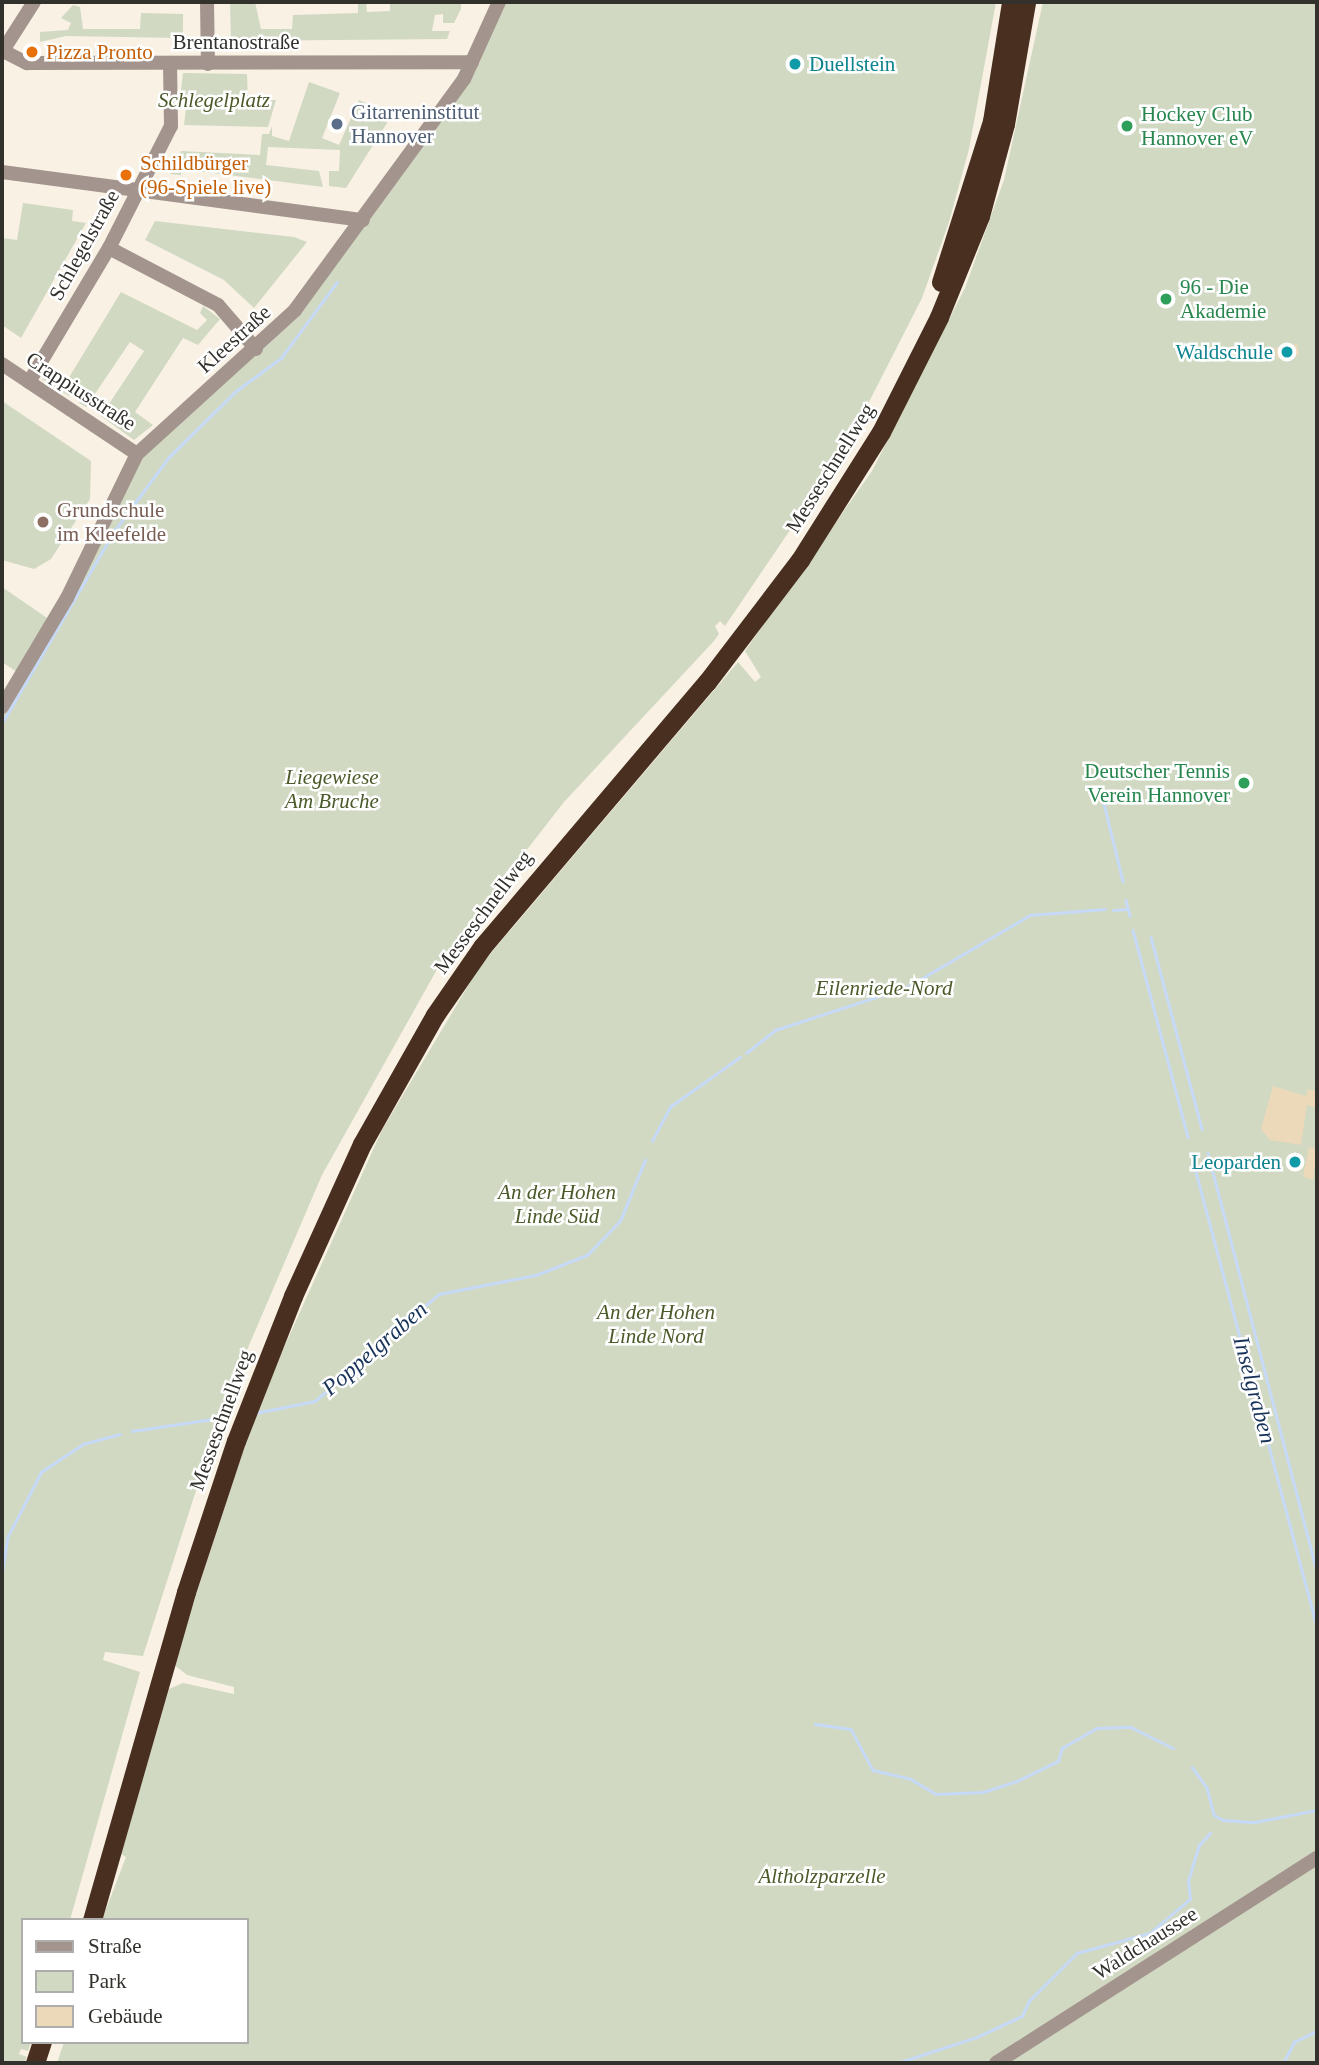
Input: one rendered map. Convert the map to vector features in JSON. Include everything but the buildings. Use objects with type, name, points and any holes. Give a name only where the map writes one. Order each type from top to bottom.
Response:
[{"type":"highway","name":"Messeschnellweg","points":[[93,1918],[218,1492],[293,1296],[362,1144],[435,1015],[482,947],[707,682],[800,559],[881,432],[939,317],[980,216],[1006,124],[1026,2]]},
{"type":"highway","name":"Messeschnellweg","points":[[82,1918],[175,1588],[221,1450],[282,1292],[351,1142],[427,1009],[510,890],[698,676],[792,553],[871,427],[929,312],[958,236],[992,121],[1010,8]]},
{"type":"highway","points":[[35,2063],[42,2044]]},
{"type":"highway","points":[[47,2063],[53,2044]]},
{"type":"street","points":[[2,52],[34,2]]},
{"type":"street","points":[[207,2],[208,64]]},
{"type":"street","name":"Kleestraße","points":[[2,707],[67,598],[137,454],[256,349],[295,310],[363,220],[472,62],[499,2]]},
{"type":"street","name":"Brentanostraße","points":[[2,52],[27,63],[472,62]]},
{"type":"street","name":"Schlegelstraße","points":[[29,383],[109,248],[171,126],[170,64]]},
{"type":"street","points":[[2,172],[363,220]]},
{"type":"street","points":[[109,248],[212,301],[256,349]]},
{"type":"street","name":"Crappiusstraße","points":[[2,364],[137,454]]},
{"type":"street","name":"Waldchaussee","points":[[996,2063],[1317,1858]]},
{"type":"green space","points":[[230,2],[255,2],[261,29],[292,29],[293,15],[358,13],[358,4],[348,2],[366,2],[367,12],[390,11],[390,2],[461,2],[461,9],[454,23],[443,23],[443,14],[435,15],[432,31],[450,31],[447,39],[231,41]]},
{"type":"green space","name":"Liegewiese Am Bruche","points":[[499,2],[996,2],[969,149],[949,222],[922,298],[845,449],[725,626],[720,621],[715,626],[719,634],[713,642],[564,802],[445,955],[322,1175],[223,1406],[143,1656],[105,1652],[103,1660],[140,1672],[71,1918],[21,1918],[21,2044],[30,2044],[28,2051],[21,2049],[19,2054],[27,2057],[24,2063],[2,2063],[2,707],[23,676],[2,662],[2,587],[53,622],[130,465],[277,331],[464,80]]},
{"type":"green space","name":"Eilenriede-Nord","points":[[1043,2],[1317,2],[1317,2063],[57,2063],[63,2044],[248,2044],[248,1918],[103,1918],[126,1857],[121,1854],[169,1689],[183,1683],[234,1694],[234,1687],[187,1675],[173,1664],[259,1403],[382,1130],[480,966],[738,662],[755,682],[761,677],[745,651],[872,471],[965,288],[1004,180]]},
{"type":"green space","points":[[73,5],[80,7],[83,29],[140,29],[141,13],[183,14],[183,31],[179,38],[66,36],[40,42],[40,32],[68,30],[71,23],[61,18]]},
{"type":"green space","name":"Schlegelplatz","points":[[183,73],[247,74],[248,100],[276,100],[268,127],[184,125],[186,108],[179,108]]},
{"type":"green space","points":[[309,82],[340,93],[322,138],[339,145],[359,100],[392,115],[346,188],[329,186],[329,171],[339,171],[340,150],[268,147],[266,165],[319,171],[323,187],[182,169],[181,175],[170,174],[181,151],[260,155],[262,134],[269,134],[272,126],[272,136],[289,141]]},
{"type":"green space","points":[[23,203],[73,210],[72,221],[86,223],[21,338],[2,325],[2,238],[17,240]]},
{"type":"green space","points":[[155,221],[294,237],[307,242],[254,308],[224,280],[145,240]]},
{"type":"green space","points":[[121,292],[197,330],[207,320],[200,313],[203,306],[220,319],[198,345],[183,338],[135,412],[153,425],[134,440],[101,416],[144,351],[130,342],[86,407],[79,403],[84,395],[74,389],[69,396],[42,379],[52,376],[65,384]]},
{"type":"green space","name":"Grundschule im Kleefelde","points":[[2,401],[91,461],[90,499],[51,559],[34,569],[2,560]]},
{"type":"waterway","points":[[2,723],[115,530],[168,458],[236,391],[281,358],[337,282]]},
{"type":"waterway","points":[[1101,791],[1123,881]]},
{"type":"waterway","name":"Inselgraben","points":[[1126,900],[1130,916]]},
{"type":"waterway","name":"Poppelgraben","points":[[746,1053],[775,1030],[907,987],[1030,915],[1105,909]]},
{"type":"waterway","name":"Poppelgraben","points":[[1113,910],[1128,909]]},
{"type":"waterway","name":"Inselgraben","points":[[1133,930],[1188,1137]]},
{"type":"waterway","points":[[1151,937],[1202,1129]]},
{"type":"waterway","name":"Poppelgraben","points":[[652,1141],[671,1106],[740,1057]]},
{"type":"waterway","name":"Inselgraben","points":[[1191,1153],[1317,1627]]},
{"type":"waterway","points":[[1208,1153],[1317,1571]]},
{"type":"waterway","name":"Poppelgraben","points":[[255,1413],[315,1401],[439,1294],[536,1275],[587,1255],[620,1221],[645,1160]]},
{"type":"waterway","name":"Poppelgraben","points":[[132,1431],[219,1418]]},
{"type":"waterway","name":"Poppelgraben","points":[[2,1572],[8,1536],[41,1472],[83,1444],[120,1434]]},
{"type":"waterway","points":[[815,1724],[851,1729],[873,1770],[911,1779],[936,1794],[983,1792],[1017,1781],[1058,1761],[1062,1748],[1096,1728],[1131,1727],[1173,1748]]},
{"type":"waterway","points":[[1192,1767],[1207,1788],[1214,1815],[1223,1820],[1255,1822],[1317,1810]]},
{"type":"waterway","points":[[897,2063],[977,2037],[1022,2016],[1029,2001],[1077,1953],[1150,1933],[1190,1899],[1188,1881],[1199,1845],[1210,1833]]},
{"type":"waterway","points":[[1283,2063],[1294,2042],[1317,2031]]},
{"type":"place","name":"Pizza Pronto","points":[[32,52]]},
{"type":"place","name":"Duellstein","points":[[795,64]]},
{"type":"place","name":"Gitarreninstitut Hannover","points":[[337,124]]},
{"type":"place","name":"Hockey Club Hannover eV","points":[[1127,126]]},
{"type":"place","name":"Schildbürger (96-Spiele live)","points":[[126,175]]},
{"type":"place","name":"96 - Die Akademie","points":[[1166,299]]},
{"type":"place","name":"Waldschule","points":[[1287,352]]},
{"type":"place","name":"Grundschule im Kleefelde","points":[[43,522]]},
{"type":"place","name":"Deutscher Tennis Verein Hannover","points":[[1244,783]]},
{"type":"place","name":"Leoparden","points":[[1295,1162]]},
{"type":"park label","name":"An der Hohen Linde Süd","points":[[557,1204]]},
{"type":"park label","name":"An der Hohen Linde Nord","points":[[656,1324]]},
{"type":"park label","name":"Altholzparzelle","points":[[822,1876]]}]
